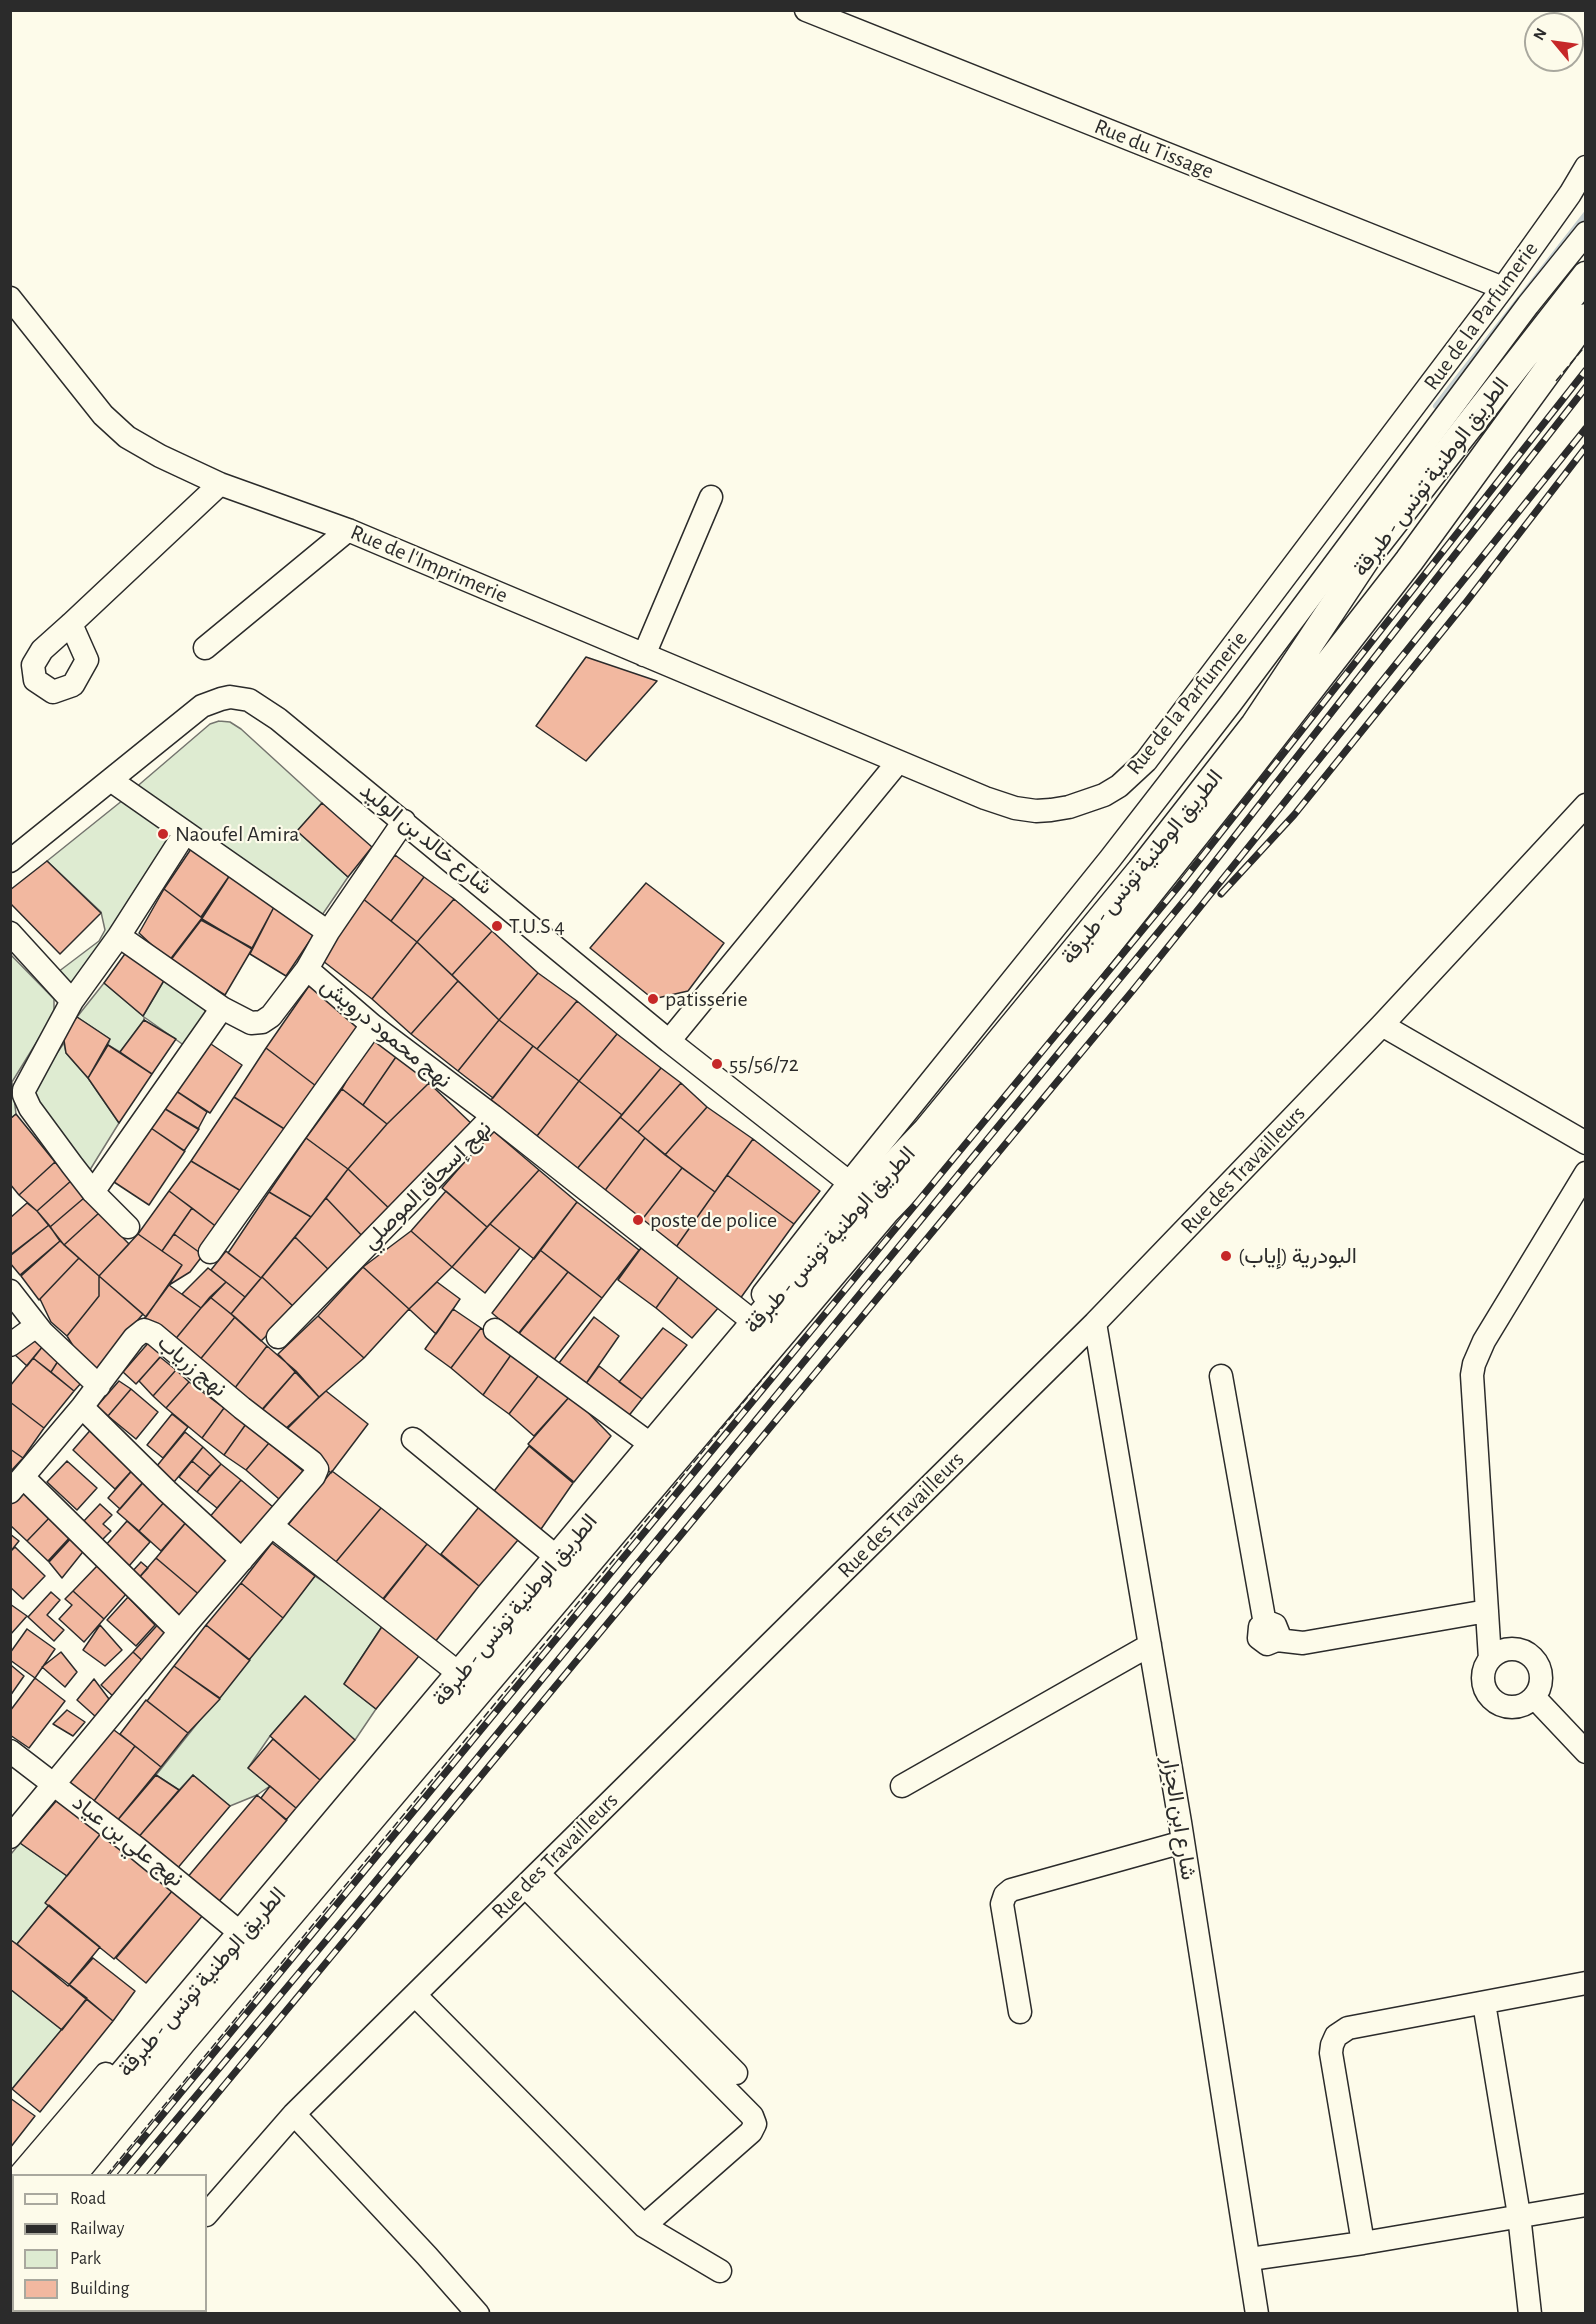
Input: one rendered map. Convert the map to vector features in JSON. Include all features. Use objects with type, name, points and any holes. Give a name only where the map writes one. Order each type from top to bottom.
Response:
[{"type":"main road","name":"الطريق الوطنية تونس - طبرقة","points":[[39,2174],[161,2028],[238,1930],[459,1673],[751,1320],[927,1131],[1148,862],[1255,724],[1368,555],[1586,276]]},
{"type":"main road","name":"الطريق الوطنية تونس - طبرقة","points":[[72,2174],[867,1196],[942,1152],[1249,767],[1409,561],[1586,318]]},
{"type":"street","name":"Rue du Tissage","points":[[806,10],[1503,288]]},
{"type":"street","name":"Rue de la Parfumerie","points":[[898,762],[986,798],[1015,808],[1036,811],[1069,807],[1104,795],[1134,774],[1153,752],[1503,288],[1570,194],[1586,167]]},
{"type":"street","points":[[867,1196],[1153,804],[1351,544],[1528,305],[1586,233]]},
{"type":"street","name":"Rue de l'Imprimerie","points":[[10,298],[90,401],[115,427],[141,445],[219,484],[348,530],[898,762]]},
{"type":"street","points":[[71,624],[219,484]]},
{"type":"street","points":[[644,655],[711,497]]},
{"type":"street","points":[[205,648],[348,530]]},
{"type":"street","name":"شارع خالد بن الوليد","points":[[10,861],[112,781],[202,706],[221,699],[243,699],[254,703],[278,719],[404,821],[669,1041],[867,1196]]},
{"type":"street","points":[[669,1041],[898,762]]},
{"type":"street","points":[[112,781],[328,932]]},
{"type":"street","name":"Rue des Travailleurs","points":[[207,2214],[294,2114],[1095,1323],[1382,1025],[1586,805]]},
{"type":"street","name":"نهج محمود درويش","points":[[404,821],[328,932],[307,969],[372,1025],[493,1116]]},
{"type":"street","points":[[128,1227],[93,1192],[30,1108],[24,1095],[27,1082],[72,1001],[119,936],[185,832]]},
{"type":"street","points":[[10,933],[72,1001]]},
{"type":"street","points":[[119,936],[222,1008],[251,1023],[262,1022],[271,1016],[307,969]]},
{"type":"street","points":[[93,1192],[222,1008]]},
{"type":"street","points":[[210,1252],[372,1025]]},
{"type":"street","points":[[1382,1025],[1586,1143]]},
{"type":"street","name":"نهج إسحاق الموصلي","points":[[278,1337],[493,1116],[751,1320]]},
{"type":"street","points":[[1490,1659],[1473,1387],[1474,1364],[1484,1341],[1586,1173]]},
{"type":"street","points":[[10,1292],[36,1326],[99,1386]]},
{"type":"street","name":"شارع ابن الجزار","points":[[1095,1323],[1183,1842],[1257,2313]]},
{"type":"street","points":[[10,1345],[36,1326]]},
{"type":"street","name":"نهج زرياب","points":[[17,1484],[99,1386],[134,1338],[147,1330],[316,1467],[314,1476],[272,1526]]},
{"type":"street","points":[[495,1330],[649,1443]]},
{"type":"street","points":[[1221,1376],[1271,1632],[1303,1643],[1487,1611]]},
{"type":"street","points":[[82,1407],[167,1491],[242,1560]]},
{"type":"street","points":[[413,1439],[556,1556]]},
{"type":"street","points":[[17,1484],[180,1632]]},
{"type":"street","points":[[10,1837],[180,1632],[272,1526],[459,1673]]},
{"type":"street","points":[[902,1786],[1150,1645]]},
{"type":"street","points":[[1510,1648],[1531,1655],[1538,1665],[1541,1676],[1540,1687],[1534,1697],[1525,1704],[1514,1707],[1503,1706],[1493,1700],[1486,1691],[1483,1680],[1484,1669],[1490,1659],[1510,1648]]},
{"type":"street","points":[[1534,1697],[1586,1752]]},
{"type":"street","name":"نهج علي بن عياد","points":[[10,1751],[238,1930]]},
{"type":"street","points":[[1020,2012],[1002,1904],[1005,1895],[1011,1890],[1183,1842]]},
{"type":"street","points":[[532,1879],[736,2073]]},
{"type":"street","points":[[532,1879],[752,2116],[755,2124],[751,2132],[644,2226]]},
{"type":"street","points":[[20,2174],[238,1930]]},
{"type":"street","points":[[1363,2243],[1331,2053],[1336,2036],[1348,2028],[1586,1983]]},
{"type":"street","points":[[414,1995],[644,2226],[720,2271]]},
{"type":"street","points":[[1484,2003],[1518,2215],[1530,2313]]},
{"type":"street","points":[[294,2114],[478,2313]]},
{"type":"street","points":[[1250,2259],[1363,2243],[1586,2205]]},
{"type":"green space","points":[[219,721],[230,722],[241,729],[322,803],[297,831],[348,877],[318,921],[134,789],[210,724]]},
{"type":"green space","points":[[123,800],[175,838],[73,985],[58,972],[99,941],[105,930],[101,912],[47,861]]},
{"type":"green space","points":[[11,955],[54,999],[54,1014],[12,1082],[16,1114],[11,1118]]},
{"type":"green space","points":[[166,977],[205,1005],[205,1018],[185,1046],[144,1017],[120,1052],[108,1045],[110,1039],[77,1017],[104,983],[143,1016]]},
{"type":"green space","points":[[64,1043],[66,1053],[88,1078],[119,1123],[88,1173],[31,1090]]},
{"type":"green space","points":[[315,1576],[385,1622],[344,1684],[376,1709],[355,1740],[305,1696],[270,1736],[248,1768],[270,1786],[257,1795],[230,1806],[193,1775],[179,1790],[156,1775]]},
{"type":"green space","points":[[20,1843],[67,1876],[49,1905],[17,1944],[11,1941],[11,1854]]},
{"type":"green space","points":[[10,1989],[62,2030],[12,2089],[10,2087]]},
{"type":"building","points":[[586,657],[657,681],[586,761],[536,726]]},
{"type":"building","points":[[322,803],[372,847],[348,877],[297,831]]},
{"type":"building","points":[[191,849],[230,875],[201,917],[164,889]]},
{"type":"building","points":[[395,855],[424,877],[391,921],[362,898]]},
{"type":"building","points":[[47,861],[101,913],[60,954],[10,903],[10,890]]},
{"type":"building","points":[[230,875],[274,907],[252,948],[201,920]]},
{"type":"building","points":[[424,877],[454,899],[417,942],[391,921]]},
{"type":"building","points":[[646,883],[724,943],[688,991],[653,999],[590,948]]},
{"type":"building","points":[[164,889],[202,918],[169,961],[139,933]]},
{"type":"building","points":[[362,898],[417,942],[372,999],[323,961]]},
{"type":"building","points":[[454,899],[492,931],[452,975],[417,942]]},
{"type":"building","points":[[274,907],[315,933],[286,976],[250,954]]},
{"type":"building","points":[[202,919],[252,949],[225,995],[170,961]]},
{"type":"building","points":[[492,931],[538,973],[499,1020],[452,975]]},
{"type":"building","points":[[417,942],[458,981],[411,1034],[372,999]]},
{"type":"building","points":[[127,951],[166,977],[143,1016],[104,983]]},
{"type":"building","points":[[538,973],[577,1001],[537,1049],[499,1020]]},
{"type":"building","points":[[458,981],[499,1020],[458,1071],[411,1034]]},
{"type":"building","points":[[309,986],[363,1023],[316,1086],[266,1048]]},
{"type":"building","points":[[577,1001],[617,1034],[579,1081],[537,1049]]},
{"type":"building","points":[[77,1017],[110,1039],[88,1078],[66,1053],[63,1034]]},
{"type":"building","points":[[144,1020],[176,1039],[152,1074],[120,1052]]},
{"type":"building","points":[[499,1020],[533,1046],[493,1098],[458,1071]]},
{"type":"building","points":[[373,1034],[398,1054],[363,1105],[342,1089]]},
{"type":"building","points":[[617,1034],[661,1068],[622,1115],[579,1081]]},
{"type":"building","points":[[205,1040],[242,1065],[210,1113],[173,1089]]},
{"type":"building","points":[[108,1045],[152,1074],[119,1123],[88,1078]]},
{"type":"building","points":[[533,1046],[579,1081],[537,1136],[491,1100]]},
{"type":"building","points":[[266,1048],[316,1086],[286,1130],[234,1097]]},
{"type":"building","points":[[398,1054],[429,1083],[387,1124],[363,1105]]},
{"type":"building","points":[[661,1068],[681,1083],[638,1132],[620,1117]]},
{"type":"building","points":[[579,1081],[622,1115],[576,1170],[537,1136]]},
{"type":"building","points":[[429,1083],[475,1127],[394,1213],[348,1169],[387,1124]]},
{"type":"building","points":[[681,1083],[707,1107],[665,1155],[638,1132]]},
{"type":"building","points":[[173,1089],[207,1112],[198,1129],[162,1107]]},
{"type":"building","points":[[342,1089],[387,1124],[348,1169],[306,1138]]},
{"type":"building","points":[[234,1097],[286,1130],[246,1194],[191,1161]]},
{"type":"building","points":[[162,1107],[199,1129],[184,1151],[148,1126]]},
{"type":"building","points":[[707,1107],[753,1139],[715,1192],[665,1155]]},
{"type":"building","points":[[16,1114],[55,1162],[19,1195],[10,1184],[10,1119]]},
{"type":"building","points":[[620,1117],[645,1138],[603,1193],[576,1170]]},
{"type":"building","points":[[148,1126],[185,1151],[149,1205],[114,1182]]},
{"type":"building","points":[[492,1130],[539,1170],[487,1227],[442,1188]]},
{"type":"building","points":[[306,1138],[348,1169],[311,1217],[269,1192]]},
{"type":"building","points":[[645,1138],[682,1168],[641,1221],[603,1193]]},
{"type":"building","points":[[753,1139],[820,1191],[794,1224],[727,1175]]},
{"type":"building","points":[[191,1161],[246,1194],[222,1231],[169,1191]]},
{"type":"building","points":[[55,1162],[72,1180],[37,1211],[19,1195]]},
{"type":"building","points":[[682,1168],[715,1192],[674,1250],[641,1221]]},
{"type":"building","points":[[348,1169],[394,1213],[366,1240],[326,1198]]},
{"type":"building","points":[[539,1170],[577,1202],[534,1259],[490,1224]]},
{"type":"building","points":[[727,1175],[794,1224],[737,1303],[674,1250]]},
{"type":"building","points":[[72,1180],[84,1198],[50,1227],[37,1211]]},
{"type":"building","points":[[169,1191],[192,1208],[162,1251],[138,1234]]},
{"type":"building","points":[[446,1191],[487,1227],[452,1267],[411,1231]]},
{"type":"building","points":[[269,1192],[311,1217],[261,1278],[228,1253]]},
{"type":"building","points":[[84,1198],[99,1213],[64,1245],[50,1227]]},
{"type":"building","points":[[326,1198],[366,1240],[332,1273],[295,1237]]},
{"type":"building","points":[[577,1202],[639,1250],[602,1298],[540,1250]]},
{"type":"building","points":[[27,1203],[49,1225],[10,1256],[10,1218]]},
{"type":"building","points":[[192,1208],[222,1231],[203,1255],[174,1234]]},
{"type":"building","points":[[99,1213],[129,1244],[99,1276],[64,1245]]},
{"type":"building","points":[[490,1224],[520,1248],[485,1293],[452,1267]]},
{"type":"building","points":[[49,1225],[60,1241],[20,1275],[10,1263],[10,1255]]},
{"type":"building","points":[[411,1231],[452,1267],[409,1309],[363,1267]]},
{"type":"building","points":[[138,1234],[182,1265],[146,1317],[99,1276]]},
{"type":"building","points":[[174,1234],[203,1255],[190,1272],[169,1285],[182,1265],[162,1251]]},
{"type":"building","points":[[295,1237],[332,1273],[295,1308],[262,1277]]},
{"type":"building","points":[[60,1241],[79,1258],[39,1300],[21,1276]]},
{"type":"building","points":[[641,1248],[679,1276],[656,1308],[618,1280]]},
{"type":"building","points":[[540,1250],[568,1272],[518,1335],[492,1313]]},
{"type":"building","points":[[226,1251],[261,1278],[245,1297],[211,1270]]},
{"type":"building","points":[[79,1258],[99,1276],[99,1296],[67,1336],[51,1322],[40,1299]]},
{"type":"building","points":[[363,1267],[409,1309],[364,1358],[318,1316]]},
{"type":"building","points":[[208,1268],[226,1282],[201,1308],[182,1294]]},
{"type":"building","points":[[568,1272],[602,1298],[553,1361],[518,1334]]},
{"type":"building","points":[[99,1276],[143,1314],[91,1375],[67,1336],[99,1296]]},
{"type":"building","points":[[679,1276],[719,1307],[692,1338],[656,1308]]},
{"type":"building","points":[[262,1277],[295,1308],[261,1341],[231,1314]]},
{"type":"building","points":[[226,1282],[245,1297],[231,1314],[210,1297]]},
{"type":"building","points":[[437,1282],[460,1299],[436,1334],[409,1309]]},
{"type":"building","points":[[169,1285],[201,1308],[173,1342],[144,1319]]},
{"type":"building","points":[[210,1297],[235,1317],[198,1362],[173,1342]]},
{"type":"building","points":[[453,1309],[481,1328],[451,1368],[425,1349]]},
{"type":"building","points":[[318,1316],[364,1358],[319,1397],[278,1354]]},
{"type":"building","points":[[235,1317],[267,1346],[231,1393],[198,1362]]},
{"type":"building","points":[[594,1317],[619,1336],[585,1385],[559,1363]]},
{"type":"building","points":[[481,1328],[513,1352],[483,1395],[451,1368]]},
{"type":"building","points":[[663,1328],[687,1345],[642,1399],[619,1382]]},
{"type":"building","points":[[32,1339],[43,1346],[27,1366],[14,1354]]},
{"type":"building","points":[[150,1341],[164,1353],[136,1384],[123,1372]]},
{"type":"building","points":[[43,1346],[60,1358],[51,1372],[33,1358]]},
{"type":"building","points":[[267,1346],[296,1371],[258,1415],[231,1393]]},
{"type":"building","points":[[513,1352],[542,1371],[509,1414],[483,1395]]},
{"type":"building","points":[[160,1357],[176,1370],[153,1396],[139,1381]]},
{"type":"building","points":[[33,1358],[74,1391],[44,1428],[10,1402],[10,1386]]},
{"type":"building","points":[[60,1358],[82,1382],[74,1391],[51,1372]]},
{"type":"building","points":[[599,1366],[642,1399],[627,1418],[585,1385]]},
{"type":"building","points":[[176,1370],[189,1382],[166,1408],[153,1396]]},
{"type":"building","points":[[296,1371],[319,1397],[283,1433],[258,1414]]},
{"type":"building","points":[[542,1371],[571,1395],[534,1436],[509,1414]]},
{"type":"building","points":[[119,1381],[131,1389],[108,1416],[97,1406]]},
{"type":"building","points":[[189,1382],[224,1408],[202,1438],[166,1408]]},
{"type":"building","points":[[131,1389],[158,1412],[136,1439],[108,1416]]},
{"type":"building","points":[[326,1391],[368,1424],[331,1473],[282,1432]]},
{"type":"building","points":[[571,1395],[611,1436],[574,1482],[528,1444]]},
{"type":"building","points":[[10,1402],[44,1428],[23,1458],[10,1449]]},
{"type":"building","points":[[224,1408],[246,1424],[224,1455],[202,1438]]},
{"type":"building","points":[[172,1414],[188,1427],[163,1458],[147,1445]]},
{"type":"building","points":[[246,1424],[269,1443],[246,1470],[224,1455]]},
{"type":"building","points":[[94,1426],[136,1466],[115,1489],[73,1450]]},
{"type":"building","points":[[185,1432],[203,1447],[174,1482],[156,1467]]},
{"type":"building","points":[[269,1443],[303,1471],[279,1499],[246,1470]]},
{"type":"building","points":[[529,1446],[573,1483],[539,1532],[491,1495]]},
{"type":"building","points":[[203,1447],[221,1464],[210,1476],[192,1461]]},
{"type":"building","points":[[10,1449],[23,1458],[10,1472]]},
{"type":"building","points":[[67,1461],[97,1488],[77,1510],[47,1482]]},
{"type":"building","points":[[192,1461],[210,1476],[197,1492],[179,1477]]},
{"type":"building","points":[[221,1464],[241,1480],[217,1508],[197,1492]]},
{"type":"building","points":[[136,1466],[148,1477],[120,1509],[108,1498]]},
{"type":"building","points":[[332,1471],[381,1508],[330,1569],[283,1531]]},
{"type":"building","points":[[241,1480],[273,1507],[240,1546],[208,1519]]},
{"type":"building","points":[[144,1481],[166,1500],[139,1531],[117,1512]]},
{"type":"building","points":[[26,1488],[53,1514],[27,1541],[10,1525],[10,1505]]},
{"type":"building","points":[[166,1500],[188,1520],[161,1551],[139,1531]]},
{"type":"building","points":[[100,1504],[112,1515],[103,1524],[111,1531],[102,1540],[82,1523]]},
{"type":"building","points":[[479,1507],[518,1540],[479,1586],[441,1554]]},
{"type":"building","points":[[381,1508],[427,1544],[379,1605],[330,1569]]},
{"type":"building","points":[[53,1514],[73,1534],[48,1561],[27,1541]]},
{"type":"building","points":[[188,1520],[234,1559],[202,1597],[156,1558]]},
{"type":"building","points":[[127,1521],[150,1542],[129,1566],[105,1546]]},
{"type":"building","points":[[10,1534],[19,1541],[10,1552]]},
{"type":"building","points":[[74,1535],[86,1548],[62,1578],[49,1562]]},
{"type":"building","points":[[272,1543],[315,1576],[283,1618],[241,1583]]},
{"type":"building","points":[[427,1544],[479,1586],[431,1647],[378,1605]]},
{"type":"building","points":[[15,1547],[45,1576],[23,1599],[10,1587],[10,1552]]},
{"type":"building","points":[[156,1558],[202,1597],[180,1621],[136,1581]]},
{"type":"building","points":[[141,1562],[148,1568],[136,1581],[129,1575]]},
{"type":"building","points":[[97,1566],[127,1593],[104,1619],[73,1591]]},
{"type":"building","points":[[241,1583],[283,1618],[249,1660],[206,1625]]},
{"type":"building","points":[[73,1591],[104,1619],[84,1642],[59,1619],[72,1605],[65,1599]]},
{"type":"building","points":[[51,1592],[60,1600],[47,1615],[64,1630],[54,1641],[28,1617]]},
{"type":"building","points":[[128,1597],[155,1625],[136,1646],[107,1620]]},
{"type":"building","points":[[10,1604],[27,1616],[10,1635]]},
{"type":"building","points":[[162,1620],[174,1632],[145,1663],[133,1652]]},
{"type":"building","points":[[385,1622],[423,1651],[376,1709],[344,1684]]},
{"type":"building","points":[[100,1625],[122,1650],[105,1666],[83,1650]]},
{"type":"building","points":[[206,1625],[250,1660],[220,1698],[174,1666]]},
{"type":"building","points":[[27,1629],[55,1649],[35,1678],[10,1660],[10,1653]]},
{"type":"building","points":[[61,1652],[77,1672],[65,1687],[42,1667]]},
{"type":"building","points":[[133,1652],[145,1663],[115,1698],[101,1685]]},
{"type":"building","points":[[12,1666],[24,1676],[10,1696],[10,1667]]},
{"type":"building","points":[[174,1666],[220,1699],[188,1733],[147,1701]]},
{"type":"building","points":[[35,1678],[65,1701],[29,1748],[10,1735],[10,1711]]},
{"type":"building","points":[[94,1679],[109,1699],[96,1717],[77,1700]]},
{"type":"building","points":[[305,1696],[355,1740],[320,1780],[270,1736]]},
{"type":"building","points":[[146,1700],[188,1733],[161,1767],[120,1734]]},
{"type":"building","points":[[67,1710],[85,1722],[73,1736],[53,1724]]},
{"type":"building","points":[[110,1727],[135,1746],[91,1805],[66,1787]]},
{"type":"building","points":[[273,1739],[320,1780],[296,1808],[248,1768]]},
{"type":"building","points":[[135,1746],[161,1767],[116,1822],[91,1805]]},
{"type":"building","points":[[156,1775],[179,1790],[136,1840],[116,1822]]},
{"type":"building","points":[[193,1775],[230,1806],[176,1870],[136,1840]]},
{"type":"building","points":[[270,1786],[296,1808],[286,1820],[261,1798]]},
{"type":"building","points":[[257,1795],[287,1820],[216,1905],[186,1879]]},
{"type":"building","points":[[57,1800],[102,1832],[67,1876],[20,1843]]},
{"type":"building","points":[[102,1832],[173,1890],[114,1959],[45,1903]]},
{"type":"building","points":[[173,1890],[203,1915],[146,1983],[116,1958]]},
{"type":"building","points":[[49,1905],[100,1947],[68,1986],[17,1944]]},
{"type":"building","points":[[11,1940],[87,1998],[62,2030],[10,1989]]},
{"type":"building","points":[[93,1958],[135,1991],[113,2021],[69,1985]]},
{"type":"building","points":[[87,1999],[113,2021],[40,2112],[12,2089]]},
{"type":"building","points":[[10,2098],[35,2116],[10,2148]]},
{"type":"waterway","points":[[1436,406],[1586,214]]},
{"type":"railway","points":[[114,2174],[1178,887],[1586,370]]},
{"type":"railway","points":[[131,2174],[360,1900],[1188,896],[1586,387]]},
{"type":"railway","points":[[151,2174],[1134,989],[1586,428]]},
{"type":"railway","points":[[1221,894],[1294,815],[1467,601],[1586,447]]},
{"type":"fence","points":[[1556,381],[1586,345]]},
{"type":"fence","points":[[108,2174],[774,1365]]},
{"type":"place","name":"Naoufel Amira","points":[[163,834]]},
{"type":"place","name":"T.U.S 4","points":[[497,926]]},
{"type":"place","name":"patisserie","points":[[653,999]]},
{"type":"place","name":"55/56/72","points":[[717,1064]]},
{"type":"place","name":"poste de police","points":[[638,1220]]},
{"type":"place","name":"البودرية (إياب)","points":[[1226,1256]]}]
